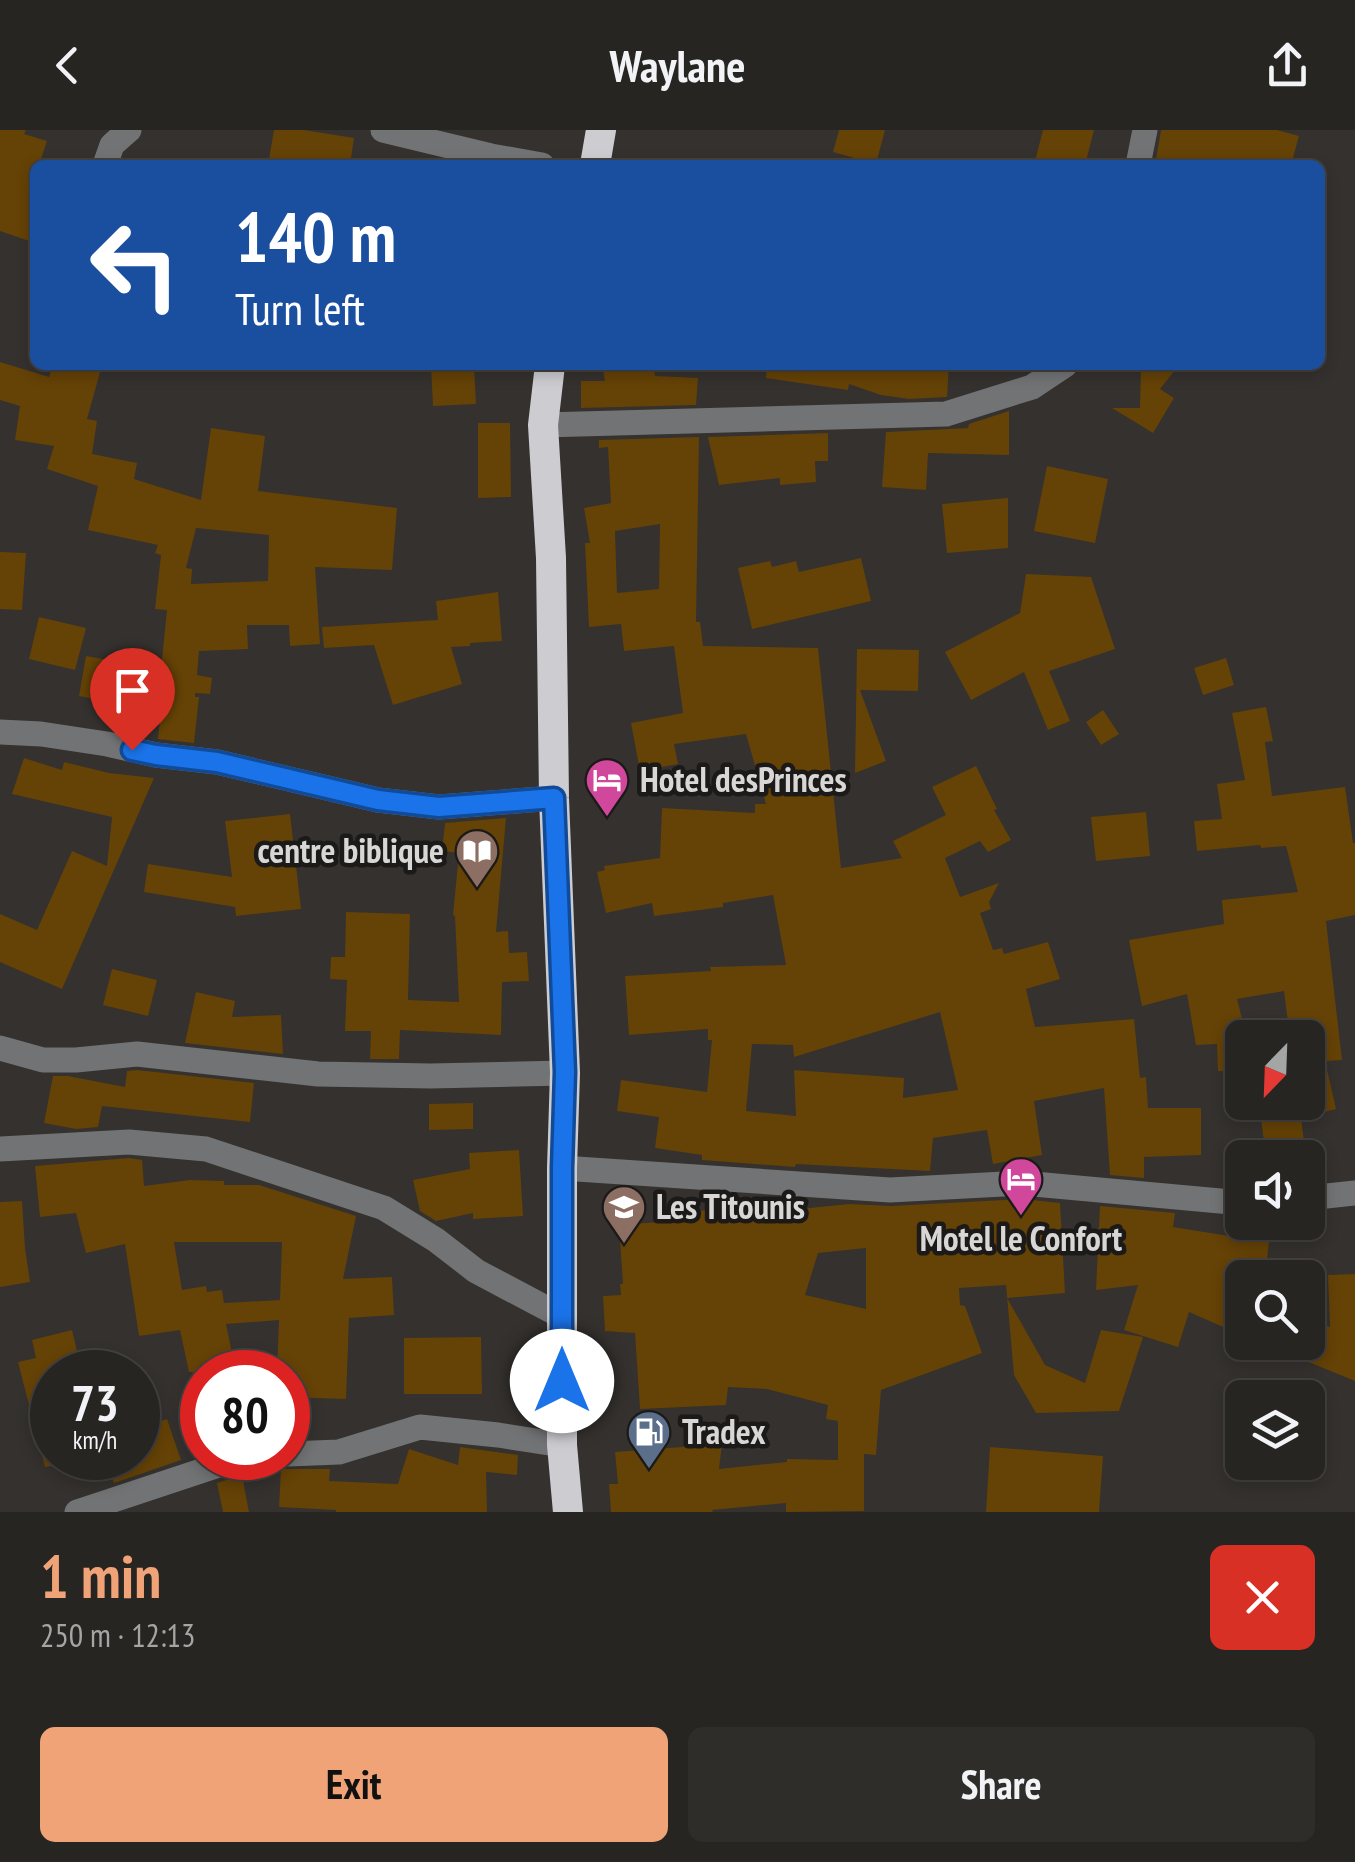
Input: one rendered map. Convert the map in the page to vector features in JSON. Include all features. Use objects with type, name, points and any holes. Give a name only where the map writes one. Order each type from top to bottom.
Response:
[{"type":"highway","points":[[596,160],[601,130]]},
{"type":"highway","points":[[549,370],[543,424],[551,558],[554,798],[565,1072],[562,1446],[568,1512]]},
{"type":"street","points":[[107,160],[112,145],[128,130]]},
{"type":"street","points":[[383,130],[519,160]]},
{"type":"street","points":[[1139,160],[1145,130]]},
{"type":"street","points":[[543,424],[946,414],[1032,387],[1058,370]]},
{"type":"street","points":[[0,732],[41,734],[217,762],[378,800],[439,807],[554,798]]},
{"type":"street","points":[[0,1048],[43,1060],[137,1054],[318,1074],[565,1072]]},
{"type":"street","points":[[0,1149],[129,1142],[206,1149],[384,1208],[476,1271],[562,1316]]},
{"type":"street","points":[[562,1168],[890,1190],[1022,1183],[1225,1201]]},
{"type":"street","points":[[1325,1196],[1355,1193]]},
{"type":"street","points":[[310,1453],[338,1452],[420,1428],[562,1446]]},
{"type":"street","points":[[77,1512],[180,1478]]},
{"type":"building","points":[[0,130],[26,130],[24,134],[47,141],[41,160],[30,160],[30,241],[0,231]]},
{"type":"building","points":[[274,130],[354,138],[351,160],[269,160]]},
{"type":"building","points":[[839,130],[885,130],[877,160],[833,152]]},
{"type":"building","points":[[1043,130],[1094,130],[1086,160],[1035,160]]},
{"type":"building","points":[[1161,130],[1277,130],[1299,136],[1292,160],[1156,160]]},
{"type":"building","points":[[0,362],[49,377],[51,370],[101,370],[87,419],[97,421],[92,454],[137,463],[134,479],[201,500],[211,428],[265,436],[258,491],[397,508],[392,570],[315,567],[320,644],[290,646],[289,625],[247,625],[248,649],[199,651],[197,675],[212,678],[210,694],[195,693],[199,697],[194,743],[158,739],[163,689],[121,685],[118,703],[79,696],[86,656],[161,669],[167,610],[155,609],[161,555],[155,553],[158,545],[88,530],[98,486],[47,469],[54,446],[15,440],[20,406],[0,400]],"holes":[[[196,528],[269,535],[268,581],[191,584],[192,569],[186,568]]]},
{"type":"building","points":[[431,370],[474,370],[476,404],[433,406]]},
{"type":"building","points":[[603,370],[654,370],[655,376],[698,378],[696,405],[581,408],[581,381],[605,381]]},
{"type":"building","points":[[767,370],[949,370],[947,397],[909,399],[849,384],[848,390],[766,378]]},
{"type":"building","points":[[1141,370],[1175,370],[1160,389],[1174,398],[1153,433],[1112,408],[1140,408]]},
{"type":"building","points":[[1009,411],[1009,455],[928,453],[926,490],[882,487],[886,432],[968,428],[969,424]]},
{"type":"building","points":[[478,423],[510,423],[511,497],[478,498]]},
{"type":"building","points":[[828,433],[828,461],[815,461],[816,482],[780,485],[780,478],[719,485],[708,437]]},
{"type":"building","points":[[699,437],[696,622],[700,622],[703,646],[818,648],[841,868],[902,858],[893,841],[946,815],[932,787],[976,766],[1011,840],[988,852],[980,841],[945,858],[960,897],[999,883],[989,902],[991,909],[980,913],[993,950],[1002,948],[1004,954],[1048,942],[1060,979],[1026,989],[1035,1027],[1134,1019],[1140,1078],[1146,1077],[1148,1108],[1201,1108],[1201,1155],[1144,1157],[1144,1178],[1110,1175],[1104,1088],[1034,1101],[1042,1155],[993,1164],[987,1130],[933,1138],[930,1171],[702,1160],[702,1155],[655,1148],[659,1117],[617,1111],[621,1080],[707,1092],[712,1040],[708,1040],[708,1029],[629,1035],[625,976],[711,971],[710,967],[786,965],[773,895],[723,903],[723,907],[654,916],[652,903],[606,913],[597,872],[605,870],[604,866],[660,858],[662,808],[755,813],[755,804],[766,804],[746,734],[674,744],[678,764],[640,771],[631,723],[683,713],[674,646],[624,651],[621,624],[589,627],[585,543],[590,543],[584,508],[611,503],[608,447],[599,448],[599,440]],"holes":[[[660,524],[659,589],[617,593],[615,531]],[[940,1012],[958,1090],[903,1098],[904,1078],[794,1070],[796,1116],[746,1111],[752,1044],[793,1045],[794,1057]]]},
{"type":"building","points":[[1047,466],[1108,479],[1095,543],[1034,531]]},
{"type":"building","points":[[1008,498],[1008,548],[947,553],[942,504]]},
{"type":"building","points":[[0,552],[26,553],[22,610],[0,609]]},
{"type":"building","points":[[861,558],[871,601],[752,629],[738,568],[770,561],[772,567],[796,561],[799,572]]},
{"type":"building","points":[[1026,574],[1091,577],[1115,649],[1049,671],[1070,721],[1048,730],[1024,672],[971,700],[945,652],[1020,613]]},
{"type":"building","points":[[498,592],[502,641],[451,647],[462,684],[393,705],[374,645],[324,648],[322,627],[438,620],[436,601]]},
{"type":"building","points":[[39,617],[86,628],[75,670],[29,659]]},
{"type":"building","points":[[857,649],[919,650],[918,691],[860,690],[886,761],[855,773]]},
{"type":"building","points":[[1226,658],[1234,685],[1203,695],[1194,668]]},
{"type":"building","points":[[1266,707],[1273,741],[1265,742],[1272,796],[1345,787],[1355,843],[1355,915],[1326,921],[1342,1060],[1325,1061],[1325,1020],[1288,1020],[1284,991],[1237,999],[1242,1020],[1225,1020],[1225,1071],[1218,1071],[1217,1044],[1196,1045],[1187,994],[1142,1006],[1129,940],[1224,924],[1222,900],[1298,892],[1286,846],[1197,851],[1194,821],[1222,819],[1217,784],[1245,780],[1232,713]]},
{"type":"building","points":[[1103,710],[1119,734],[1101,745],[1086,722]]},
{"type":"building","points":[[24,758],[62,770],[64,762],[154,778],[62,989],[0,962],[0,914],[37,930],[72,851],[107,866],[112,817],[12,794]]},
{"type":"building","points":[[1146,812],[1150,856],[1096,861],[1091,817]]},
{"type":"building","points":[[290,814],[301,909],[236,916],[235,907],[144,892],[148,864],[232,877],[225,821]]},
{"type":"building","points":[[506,818],[496,932],[508,931],[509,953],[527,952],[529,981],[502,982],[501,1035],[400,1030],[399,1059],[370,1059],[371,1031],[345,1031],[347,980],[330,979],[331,957],[345,957],[346,912],[410,914],[408,1000],[459,1002],[453,915],[459,853],[442,851],[445,823]]},
{"type":"building","points":[[112,969],[157,980],[148,1016],[103,1005]]},
{"type":"building","points":[[196,992],[235,1001],[232,1017],[281,1015],[283,1054],[185,1043]]},
{"type":"building","points":[[1325,1061],[1336,1109],[1325,1112]]},
{"type":"building","points":[[127,1071],[254,1083],[250,1122],[102,1106],[98,1127],[76,1129],[44,1123],[53,1076],[125,1087]]},
{"type":"building","points":[[473,1103],[473,1129],[429,1130],[429,1104]]},
{"type":"building","points":[[1261,1120],[1301,1120],[1304,1140],[1264,1140]]},
{"type":"building","points":[[519,1150],[523,1216],[473,1219],[473,1213],[436,1221],[420,1211],[413,1180],[470,1169],[469,1153]]},
{"type":"building","points":[[129,1158],[142,1160],[144,1186],[190,1180],[259,1185],[356,1216],[343,1279],[392,1277],[394,1315],[349,1318],[346,1399],[310,1398],[310,1350],[278,1350],[279,1320],[226,1324],[231,1350],[184,1350],[180,1330],[139,1336],[125,1244],[86,1253],[76,1213],[40,1217],[35,1166]],"holes":[[[174,1242],[282,1242],[280,1300],[224,1303],[222,1290],[207,1292],[206,1286],[182,1290]]]},
{"type":"building","points":[[749,1197],[792,1200],[790,1210],[849,1204],[891,1206],[1023,1199],[1060,1203],[1065,1293],[1007,1298],[1006,1285],[959,1288],[960,1305],[965,1306],[982,1353],[881,1390],[876,1455],[864,1454],[864,1511],[786,1512],[786,1503],[713,1512],[611,1512],[609,1484],[618,1484],[615,1452],[722,1444],[719,1469],[787,1459],[838,1460],[838,1421],[826,1419],[828,1405],[767,1389],[728,1387],[726,1405],[640,1409],[635,1333],[605,1331],[603,1296],[621,1295],[623,1284],[619,1225],[673,1221],[672,1213],[748,1207]],"holes":[[[866,1248],[866,1309],[805,1295],[818,1253]]]},
{"type":"building","points":[[22,1201],[30,1282],[0,1287],[0,1202]]},
{"type":"building","points":[[1100,1206],[1175,1213],[1173,1227],[1225,1235],[1225,1240],[1269,1240],[1267,1260],[1225,1260],[1225,1328],[1189,1312],[1178,1347],[1124,1330],[1138,1285],[1096,1290]]},
{"type":"building","points":[[1355,1274],[1355,1381],[1304,1360],[1325,1360],[1325,1325],[1330,1327],[1328,1275]]},
{"type":"building","points":[[1007,1298],[1045,1365],[1085,1383],[1101,1330],[1143,1337],[1119,1411],[1036,1413],[1014,1375]]},
{"type":"building","points":[[72,1330],[77,1350],[34,1350],[32,1340]]},
{"type":"building","points":[[481,1337],[482,1394],[404,1394],[404,1338]]},
{"type":"building","points":[[30,1359],[30,1409],[18,1362]]},
{"type":"building","points":[[167,1419],[180,1460],[160,1467],[160,1421]]},
{"type":"building","points":[[460,1447],[518,1455],[517,1475],[486,1472],[487,1512],[336,1512],[279,1507],[280,1480],[310,1480],[310,1469],[330,1469],[329,1481],[398,1484],[409,1449],[458,1465]]},
{"type":"building","points":[[990,1447],[1103,1456],[1099,1512],[986,1512]]},
{"type":"building","points":[[243,1480],[249,1512],[223,1512],[217,1483]]},
{"type":"place","name":"Hotel desPrinces","points":[[607,818]]},
{"type":"place","name":"centre biblique","points":[[477,889]]},
{"type":"place","name":"Motel le Confort","points":[[1021,1217]]},
{"type":"place","name":"Les Titounis","points":[[624,1245]]},
{"type":"place","name":"Tradex","points":[[649,1470]]},
{"type":"route","points":[[132,750],[217,762],[378,800],[439,807],[554,798],[565,1072],[562,1381]]}]
